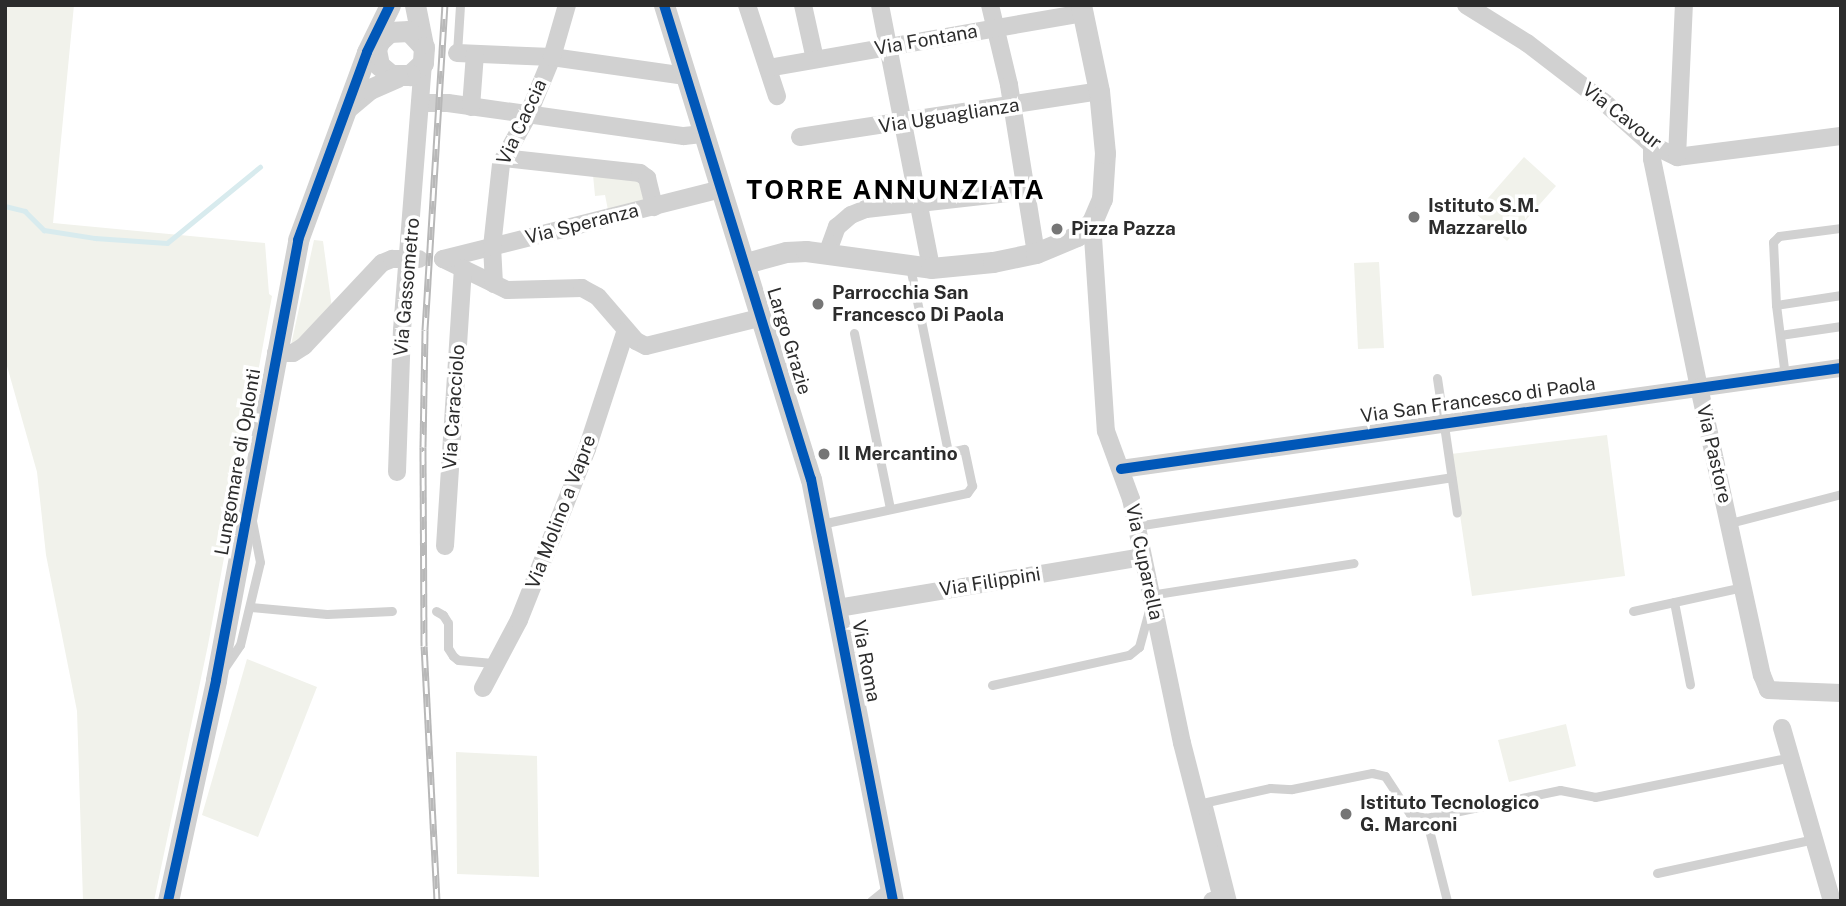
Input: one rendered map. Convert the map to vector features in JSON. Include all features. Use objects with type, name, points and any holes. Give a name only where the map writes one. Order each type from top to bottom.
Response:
[{"type":"street","points":[[347,108],[370,89],[416,72],[423,55],[415,5]]},
{"type":"street","name":"Via Caccia","points":[[495,284],[492,247],[499,175],[504,158],[528,115],[552,57],[567,5]]},
{"type":"street","name":"Largo Grazie","points":[[664,5],[798,429]]},
{"type":"street","points":[[747,5],[777,96]]},
{"type":"street","points":[[803,5],[815,59]]},
{"type":"street","points":[[880,5],[920,203],[920,267]]},
{"type":"street","points":[[990,5],[1013,107],[1036,253]]},
{"type":"street","name":"Via Cavour","points":[[1466,5],[1566,72],[1652,145],[1677,157],[1841,136]]},
{"type":"street","points":[[1677,157],[1684,5]]},
{"type":"street","points":[[746,263],[786,252],[827,254],[920,267],[993,262],[1036,253],[1077,236],[1092,222],[1104,191],[1105,153],[1099,91],[1083,9]]},
{"type":"street","name":"Via Fontana","points":[[768,68],[997,28],[1083,9]]},
{"type":"street","points":[[423,55],[409,31],[380,31],[376,49],[379,65],[401,77],[422,103],[471,107],[684,136],[704,134]]},
{"type":"street","name":"Lungomare di Oplonti","points":[[168,901],[216,680],[298,240],[347,108],[380,31]]},
{"type":"street","points":[[471,107],[466,53],[552,57],[686,76]]},
{"type":"street","name":"Via Gassometro","points":[[397,472],[402,330],[415,258],[423,55]]},
{"type":"street","name":"Via Uguaglianza","points":[[800,137],[1013,107],[1099,91]]},
{"type":"street","name":"Via Pastore","points":[[1652,145],[1652,159],[1699,387],[1768,690],[1841,693]]},
{"type":"street","points":[[504,158],[640,173],[647,178],[654,207]]},
{"type":"street","name":"Via Speranza","points":[[463,269],[443,259],[722,189]]},
{"type":"street","points":[[827,254],[837,227],[851,215],[866,209],[1026,191]]},
{"type":"street","name":"Via Cuparella","points":[[1092,222],[1106,431],[1121,468],[1136,526],[1182,743],[1222,900]]},
{"type":"street","points":[[276,353],[293,353],[304,346],[382,263],[415,258]]},
{"type":"street","points":[[463,269],[495,284],[523,292],[582,288],[598,297],[626,330],[646,346],[763,317]]},
{"type":"street","name":"Via Caracciolo","points":[[445,546],[463,269]]},
{"type":"street","name":"Via Molino a Vapre","points":[[484,688],[519,621],[587,449],[626,330]]},
{"type":"street","name":"Via San Francesco di Paola","points":[[1121,468],[1841,368]]},
{"type":"street","name":"Via Roma","points":[[798,429],[838,608],[891,893]]},
{"type":"street","name":"Via Filippini","points":[[838,608],[1142,557]]},
{"type":"street","points":[[1782,728],[1832,901]]},
{"type":"lane","points":[[460,5],[466,53]]},
{"type":"lane","points":[[1786,376],[1776,305],[1773,242],[1779,236],[1841,228]]},
{"type":"lane","points":[[821,524],[967,493],[972,486],[964,449],[948,452],[920,267]]},
{"type":"lane","points":[[1776,305],[1841,295]]},
{"type":"lane","points":[[1780,335],[1841,326]]},
{"type":"lane","points":[[854,333],[890,508]]},
{"type":"lane","points":[[1437,379],[1457,513]]},
{"type":"lane","points":[[1136,526],[1451,477]]},
{"type":"lane","points":[[1730,523],[1841,494]]},
{"type":"lane","points":[[216,680],[240,645],[251,607],[260,550],[248,505]]},
{"type":"lane","points":[[992,685],[1129,655],[1139,647],[1151,598],[1353,563]]},
{"type":"lane","points":[[1633,611],[1743,587]]},
{"type":"lane","points":[[1674,602],[1690,684]]},
{"type":"lane","points":[[251,607],[327,614],[392,611]]},
{"type":"lane","points":[[436,611],[443,615],[448,623],[448,648],[453,656],[497,663]]},
{"type":"lane","points":[[1222,900],[1207,802],[1270,788],[1292,789],[1372,773],[1385,776],[1410,814],[1426,818],[1560,790],[1595,797],[1791,757]]},
{"type":"lane","points":[[1426,818],[1447,901]]},
{"type":"lane","points":[[1657,873],[1814,839]]},
{"type":"lane","points":[[871,901],[891,893]]},
{"type":"shaded area","points":[[5,5],[74,5],[53,223],[265,243],[269,294],[272,296],[208,645],[154,901],[83,901],[77,711],[46,555],[37,472],[5,359]]},
{"type":"shaded area","points":[[1524,157],[1556,186],[1507,241],[1475,213]]},
{"type":"shaded area","points":[[593,175],[644,180],[650,204],[609,215],[605,195],[595,196]]},
{"type":"shaded area","points":[[314,240],[323,241],[332,308],[317,329],[291,345]]},
{"type":"shaded area","points":[[1379,262],[1384,348],[1358,349],[1354,263]]},
{"type":"shaded area","points":[[1607,435],[1625,576],[1472,596],[1451,454]]},
{"type":"shaded area","points":[[247,659],[317,687],[258,837],[202,815]]},
{"type":"shaded area","points":[[1566,724],[1576,766],[1509,782],[1498,740]]},
{"type":"shaded area","points":[[456,752],[537,756],[539,877],[457,874]]},
{"type":"waterway","points":[[5,206],[25,211],[44,230],[95,238],[167,243],[260,167]]},
{"type":"railway","points":[[437,901],[424,646],[423,447],[425,330],[445,5]]},
{"type":"cycle path","points":[[168,901],[216,680],[298,240],[367,52],[390,5]]},
{"type":"cycle path","points":[[664,5],[811,479],[893,901]]},
{"type":"cycle path","points":[[1121,469],[1841,368]]},
{"type":"place","name":"Istituto S.M. Mazzarello","points":[[1414,217]]},
{"type":"place","name":"Pizza Pazza","points":[[1057,229]]},
{"type":"place","name":"Parrocchia San Francesco Di Paola","points":[[818,304]]},
{"type":"place","name":"Il Mercantino","points":[[824,454]]},
{"type":"place","name":"Istituto Tecnologico G. Marconi","points":[[1346,814]]},
{"type":"district","name":"TORRE ANNUNZIATA","points":[[896,190]]}]
